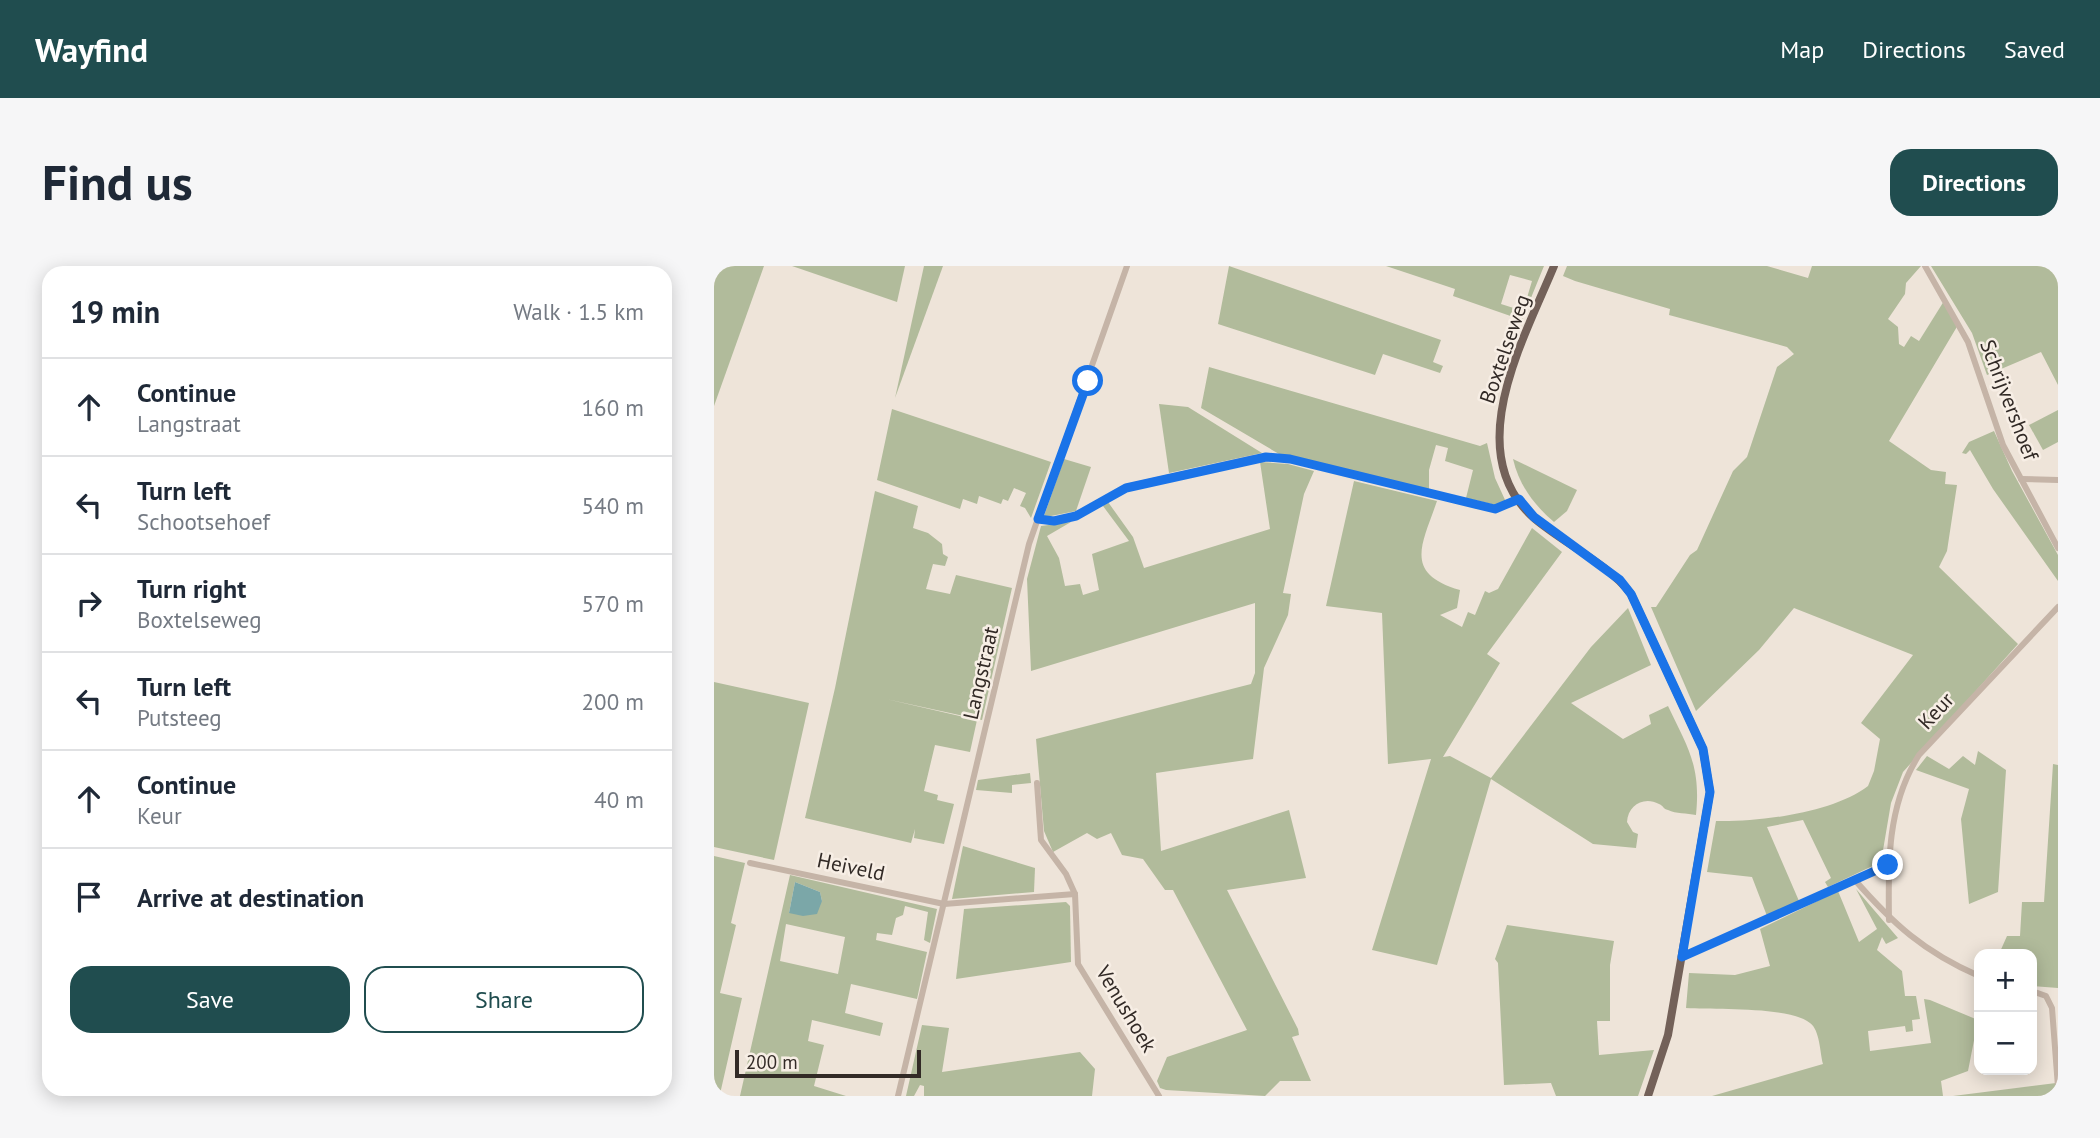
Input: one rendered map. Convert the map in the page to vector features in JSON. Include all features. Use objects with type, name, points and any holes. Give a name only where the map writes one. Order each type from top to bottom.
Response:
[{"type":"main road","name":"Boxtelseweg","points":[[1554,266],[1501,405],[1499,448],[1510,482],[1519,499],[1534,517],[1620,580],[1631,594],[1703,749],[1710,792],[1668,1034],[1648,1096]]},
{"type":"street","name":"Langstraat","points":[[898,1096],[1026,556],[1127,266]]},
{"type":"street","name":"Schrijvershoef","points":[[1925,266],[1968,342],[2003,445],[2058,548]]},
{"type":"street","points":[[1038,519],[1054,521],[1076,516],[1126,488],[1266,457],[1290,459],[1495,509],[1519,499]]},
{"type":"street","points":[[2021,479],[2058,481]]},
{"type":"street","name":"Keur","points":[[1889,920],[1888,865],[1900,794],[1919,755],[2058,607]]},
{"type":"street","name":"Venushoek","points":[[1037,783],[1041,840],[1066,874],[1075,894],[1078,964],[1159,1096]]},
{"type":"street","name":"Heiveld","points":[[750,863],[944,904]]},
{"type":"street","points":[[1682,957],[1888,865]]},
{"type":"street","points":[[1854,879],[1889,920],[1947,962],[1974,974]]},
{"type":"street","points":[[944,904],[1075,894]]},
{"type":"street","points":[[2037,993],[2046,996],[2052,1008],[2058,1087]]},
{"type":"green space","points":[[714,266],[764,266],[714,406]]},
{"type":"green space","points":[[792,266],[905,266],[897,302]]},
{"type":"green space","points":[[924,266],[943,266],[895,398]]},
{"type":"green space","points":[[1229,266],[1441,340],[1433,362],[1443,366],[1440,373],[1383,354],[1375,375],[1218,324]]},
{"type":"green space","points":[[1386,266],[1544,266],[1522,320],[1453,296],[1455,289]],"holes":[[[1510,275],[1532,281],[1523,311],[1501,304]]]},
{"type":"green space","points":[[1567,266],[1767,266],[1808,278],[1812,266],[1921,266],[1906,283],[1905,294],[1888,319],[1898,327],[1899,344],[1904,347],[1911,336],[1919,341],[1944,301],[1958,325],[1889,441],[1931,470],[1946,472],[1945,484],[1957,485],[1947,551],[1939,567],[2018,644],[1903,772],[1891,803],[1881,862],[1828,887],[1825,882],[1831,878],[1803,820],[1767,827],[1799,901],[1767,916],[1752,877],[1707,872],[1716,821],[1753,820],[1795,814],[1836,803],[1868,786],[1874,771],[1880,739],[1861,723],[1913,655],[1794,608],[1759,650],[1696,711],[1651,607],[1656,607],[1690,555],[1697,550],[1733,471],[1747,457],[1777,367],[1794,354],[1787,347],[1669,315],[1670,309],[1575,281],[1563,276]]},
{"type":"green space","points":[[1931,266],[2058,266],[2058,385],[2041,352],[1987,375],[1972,333]]},
{"type":"green space","points":[[1209,367],[1480,446],[1487,443],[1495,478],[1506,502],[1500,506],[1466,498],[1473,470],[1445,461],[1448,448],[1436,445],[1429,470],[1429,490],[1279,454],[1201,408]]},
{"type":"green space","points":[[1159,404],[1188,407],[1262,453],[1169,473]]},
{"type":"green space","points":[[892,409],[1051,462],[1031,518],[1025,508],[1020,506],[1026,493],[1014,488],[1008,501],[1003,499],[1001,504],[979,496],[977,504],[963,499],[960,509],[877,480]]},
{"type":"green space","points":[[2058,410],[2058,442],[2043,450],[2029,425]]},
{"type":"green space","points":[[1994,431],[2012,471],[2058,555],[2058,581],[1993,489],[1970,450],[1966,454],[1962,453],[1969,442]]},
{"type":"green space","points":[[1064,459],[1091,467],[1076,511],[1046,517],[1044,516]]},
{"type":"green space","points":[[1513,459],[1577,490],[1567,511],[1554,522],[1528,494]]},
{"type":"green space","points":[[1260,462],[1288,464],[1314,471],[1304,494],[1283,593],[1291,594],[1288,615],[1264,668],[1253,759],[1156,773],[1161,851],[1289,810],[1306,878],[1227,890],[1298,1029],[1299,1035],[1292,1037],[1311,1081],[1280,1081],[1265,1096],[1166,1090],[1160,1088],[1157,1081],[1167,1057],[1247,1030],[1173,890],[1165,890],[1143,859],[1122,855],[1111,833],[1097,839],[1087,833],[1053,852],[1044,831],[1036,739],[1251,684],[1255,673],[1255,603],[1031,671],[1027,579],[1041,526],[1071,522],[1047,536],[1059,558],[1065,586],[1080,584],[1083,595],[1099,590],[1092,554],[1129,541],[1103,506],[1108,502],[1133,537],[1144,568],[1270,529]]},
{"type":"green space","points":[[1354,481],[1437,501],[1426,531],[1422,556],[1430,575],[1460,590],[1457,608],[1440,615],[1462,627],[1468,612],[1475,615],[1485,591],[1489,593],[1498,589],[1532,528],[1562,552],[1487,654],[1500,663],[1443,757],[1450,756],[1491,778],[1591,647],[1628,608],[1651,665],[1571,703],[1623,739],[1651,724],[1649,715],[1668,706],[1695,770],[1696,815],[1671,811],[1648,801],[1638,804],[1630,811],[1627,822],[1633,832],[1638,834],[1636,848],[1593,844],[1491,779],[1437,965],[1372,950],[1431,759],[1388,764],[1382,613],[1326,606]]},
{"type":"green space","points":[[875,491],[918,506],[913,528],[928,533],[942,544],[943,554],[948,557],[945,566],[933,564],[926,589],[950,594],[956,575],[1012,588],[982,720],[886,699],[977,720],[970,752],[935,745],[924,791],[938,795],[937,800],[954,804],[944,844],[914,838],[915,829],[911,843],[805,818],[835,688]]},
{"type":"green space","points":[[714,682],[809,703],[774,860],[714,847]]},
{"type":"green space","points":[[1978,751],[2006,770],[1998,892],[1969,904],[1961,819],[1969,789],[1916,770],[1927,756],[1949,769],[1963,756],[1975,765]]},
{"type":"green space","points":[[2053,764],[2058,765],[2058,988],[2037,986],[2037,949],[2001,949],[2007,936],[2020,936],[2022,902],[2044,902]]},
{"type":"green space","points":[[1030,773],[1031,783],[1012,785],[1012,793],[976,790],[978,780]]},
{"type":"green space","points":[[963,846],[1035,868],[1034,892],[952,899]]},
{"type":"green space","points":[[714,856],[745,863],[731,923],[736,925],[720,993],[742,998],[720,1094],[714,1093]]},
{"type":"green space","points":[[790,875],[937,909],[930,943],[924,940],[928,912],[905,906],[903,915],[896,918],[892,935],[877,933],[876,940],[927,952],[917,999],[851,984],[845,1013],[883,1023],[880,1036],[812,1020],[808,1041],[824,1045],[814,1086],[846,1096],[740,1096]],"holes":[[[795,882],[820,892],[822,901],[789,913]],[[786,924],[845,937],[838,974],[780,961]]]},
{"type":"green space","points":[[1856,889],[1898,938],[1886,944],[1882,937],[1877,950],[1902,971],[1905,996],[1916,996],[1920,1019],[1912,1020],[1913,1031],[1906,1032],[1905,1026],[1868,1031],[1870,1051],[1931,1043],[1924,999],[1930,1000],[1974,1018],[1974,1040],[1968,1071],[1941,1081],[1943,1096],[1712,1096],[1823,1064],[1819,1042],[1810,1023],[1786,1014],[1686,1008],[1689,973],[1735,975],[1770,966],[1760,929],[1838,891],[1859,942],[1877,929]]},
{"type":"green space","points":[[1066,902],[1070,906],[1071,962],[956,979],[964,909]]},
{"type":"green space","points":[[1507,925],[1614,941],[1610,965],[1610,1021],[1597,1021],[1599,1055],[1654,1050],[1638,1096],[1556,1096],[1551,1083],[1504,1085],[1498,963],[1495,959]]},
{"type":"green space","points":[[922,1025],[949,1028],[942,1072],[1080,1052],[1095,1069],[1092,1096],[924,1096],[924,1086],[920,1085],[914,1096],[906,1096]]},
{"type":"green space","points":[[2056,1083],[2057,1096],[1953,1096]]},
{"type":"water","points":[[795,882],[820,892],[822,901],[817,914],[803,916],[789,913]]},
{"type":"route","points":[[1088,381],[1038,519],[1054,521],[1076,516],[1126,488],[1254,458],[1290,459],[1495,509],[1519,499],[1534,517],[1620,580],[1639,609],[1703,749],[1709,775],[1710,792],[1682,957],[1888,865]]}]
